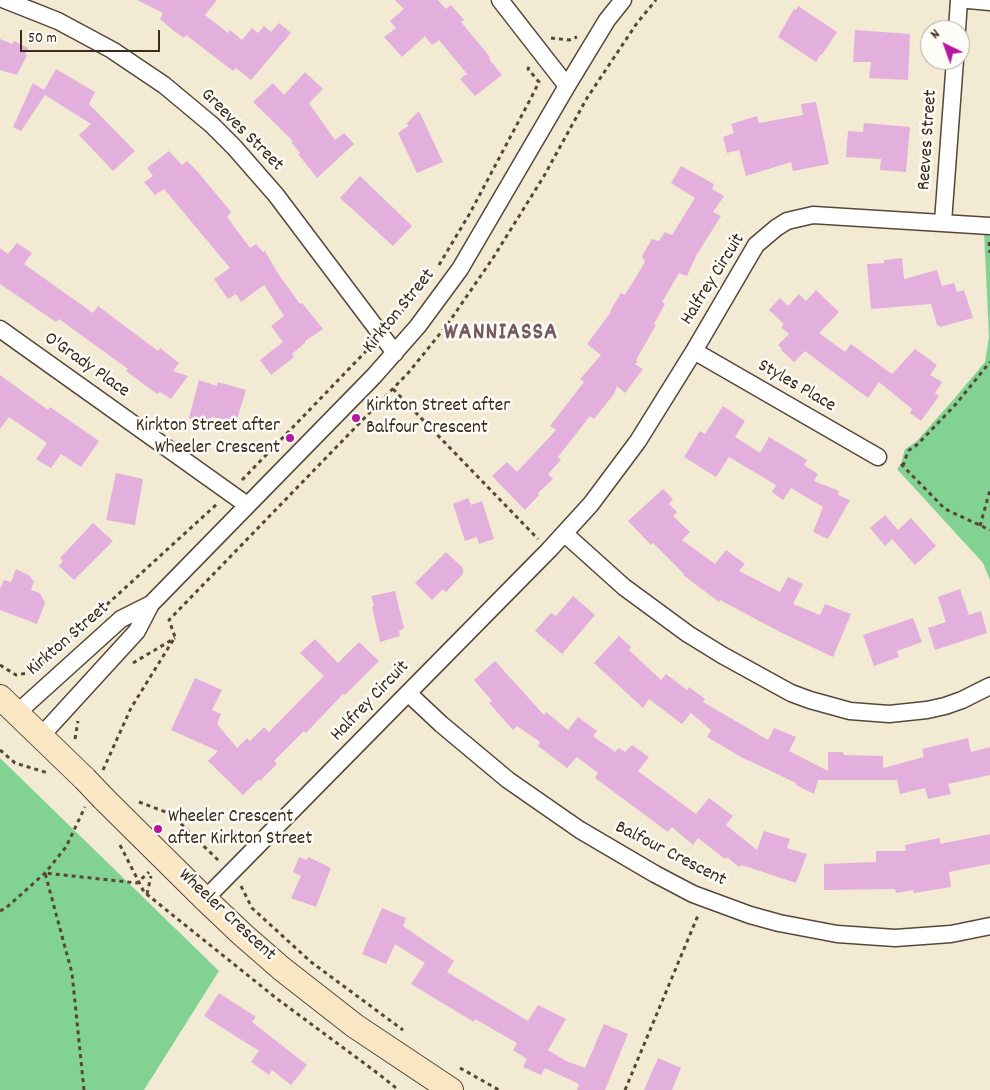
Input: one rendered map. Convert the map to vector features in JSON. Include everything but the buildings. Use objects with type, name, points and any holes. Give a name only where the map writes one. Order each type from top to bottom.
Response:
[{"type":"street","name":"Greeves Street","points":[[5,0],[58,21],[112,50],[164,84],[212,125],[276,195],[395,353]]},
{"type":"street","points":[[500,0],[567,86]]},
{"type":"street","name":"Kirkton Street","points":[[41,736],[137,631],[151,604],[395,353],[418,326],[460,268],[567,86],[608,20],[623,0]]},
{"type":"street","points":[[958,20],[959,0]]},
{"type":"street","points":[[968,0],[990,2]]},
{"type":"street","name":"Reeves Street","points":[[943,222],[953,70]]},
{"type":"street","name":"Halfrey Circuit","points":[[206,899],[549,550],[591,504],[638,441],[694,351],[756,245],[787,221],[814,215],[990,226]]},
{"type":"street","name":"O'Grady Place","points":[[0,329],[247,505]]},
{"type":"street","name":"Styles Place","points":[[694,351],[878,457]]},
{"type":"street","points":[[564,534],[624,587],[688,634],[730,660],[810,700],[850,711],[889,714],[945,706],[990,686]]},
{"type":"street","name":"Kirkton Street","points":[[17,713],[121,619],[151,604]]},
{"type":"street","name":"Balfour Crescent","points":[[408,693],[441,724],[508,780],[580,830],[655,874],[705,898],[779,924],[837,934],[895,938],[950,934],[990,926]]},
{"type":"street","name":"Wheeler Crescent","points":[[0,697],[243,935],[427,1084],[451,1090]]},
{"type":"path","points":[[175,637],[169,620],[409,372],[447,324],[493,258],[544,176],[586,98],[637,22],[656,0]]},
{"type":"path","points":[[434,273],[470,213],[539,82],[528,69]]},
{"type":"path","points":[[402,311],[428,281]]},
{"type":"path","points":[[242,480],[369,348]]},
{"type":"path","points":[[990,362],[956,404],[918,444],[908,451],[902,465],[945,509],[990,530]]},
{"type":"path","points":[[392,389],[549,550]]},
{"type":"path","points":[[980,526],[990,490]]},
{"type":"path","points":[[0,665],[16,674],[33,672],[212,509]]},
{"type":"path","points":[[127,667],[175,637]]},
{"type":"path","points":[[0,911],[6,908],[45,873],[66,847],[131,708],[175,637]]},
{"type":"path","points":[[78,745],[74,737],[79,717]]},
{"type":"path","points":[[0,750],[15,763],[57,775]]},
{"type":"path","points":[[134,801],[171,814],[210,851]]},
{"type":"path","points":[[45,873],[137,883],[153,868],[147,894]]},
{"type":"path","points":[[45,873],[72,974],[84,1090]]},
{"type":"path","points":[[240,885],[252,908],[311,962],[405,1032]]},
{"type":"path","points":[[625,1090],[705,898]]},
{"type":"path","points":[[460,1068],[499,1090]]},
{"type":"green space","points":[[984,232],[990,233],[990,580],[983,563],[897,469],[901,464],[905,449],[916,442],[985,362],[989,337]]},
{"type":"green space","points":[[0,758],[219,971],[144,1090],[0,1090]]},
{"type":"place","name":"Kirkton Street after Balfour Crescent","points":[[356,418]]},
{"type":"place","name":"Kirkton Street after Wheeler Crescent","points":[[290,438]]},
{"type":"place","name":"Wheeler Crescent after Kirkton Street","points":[[158,829]]},
{"type":"district","name":"WANNIASSA","points":[[501,335]]}]
